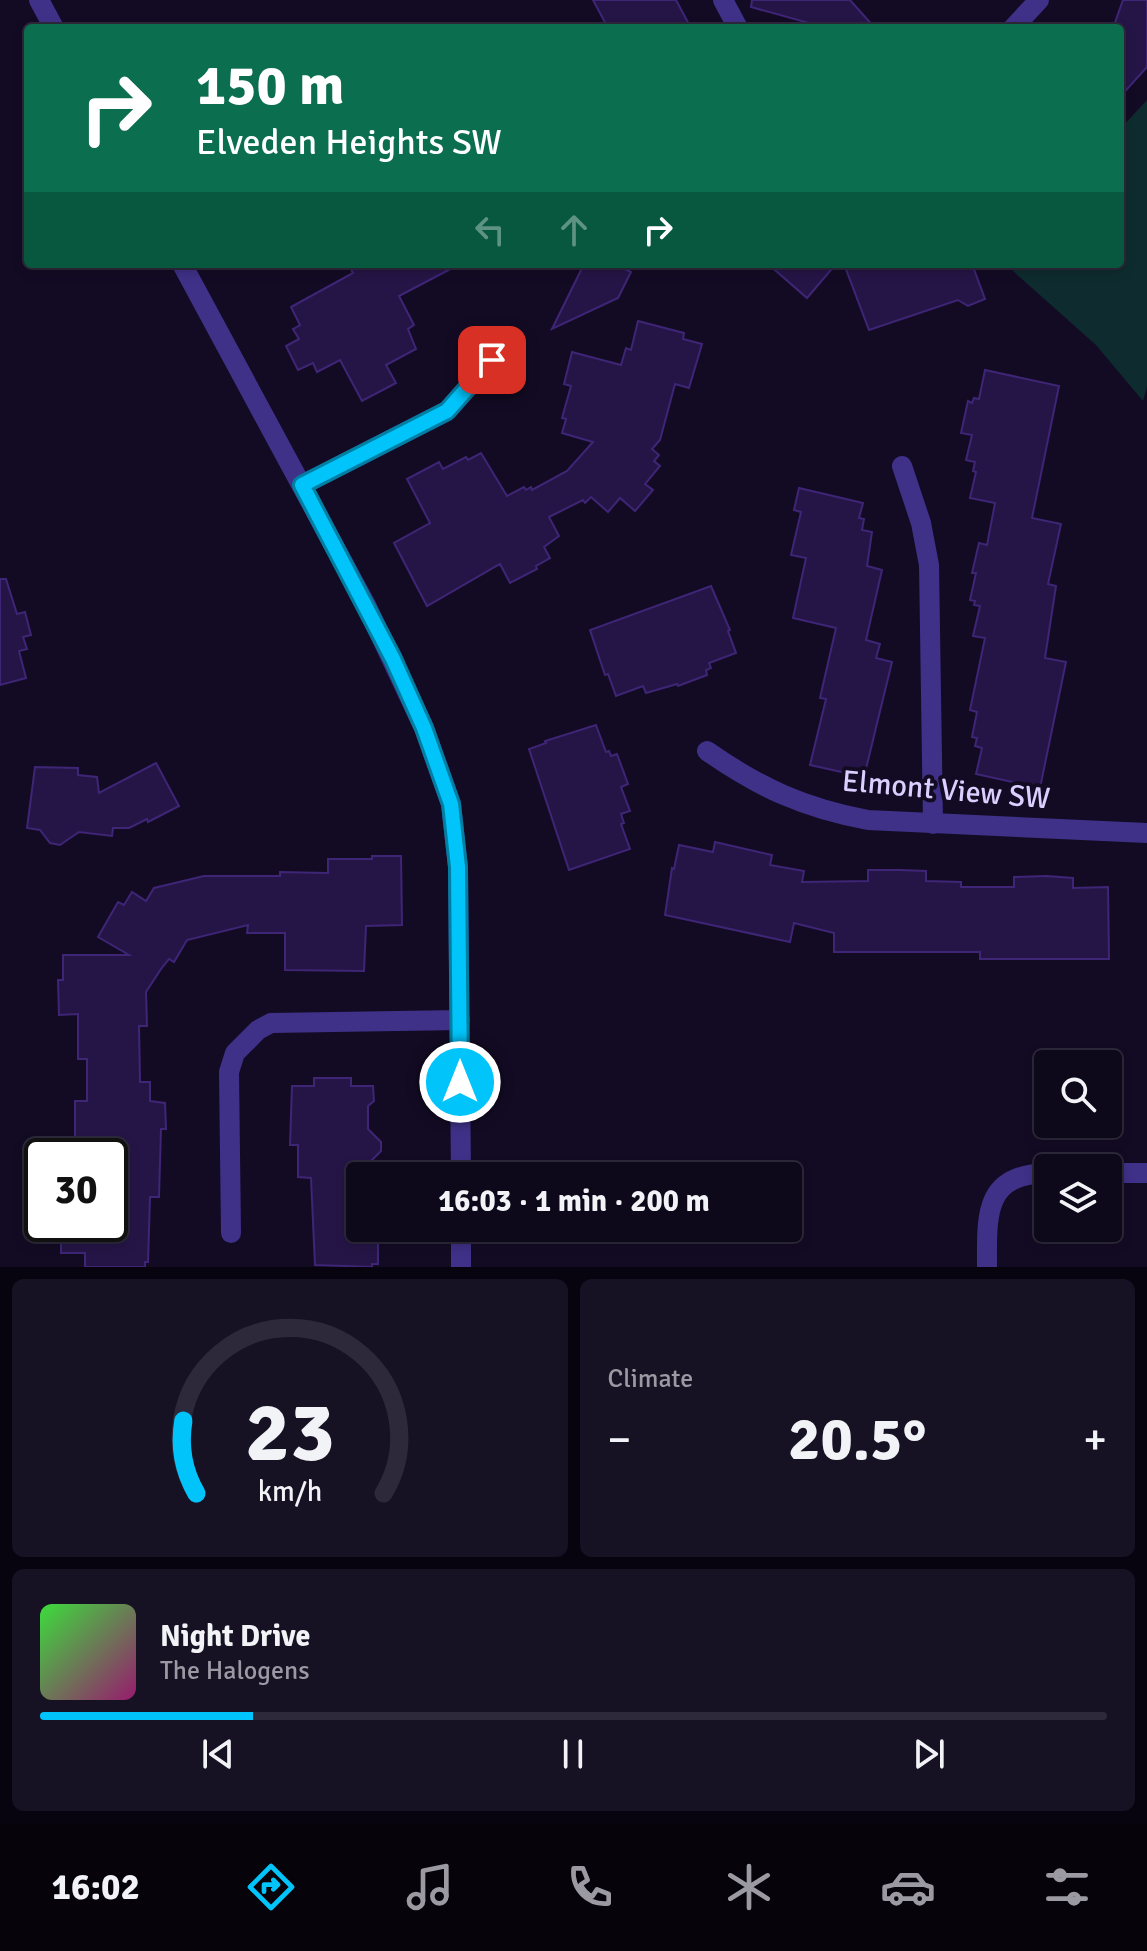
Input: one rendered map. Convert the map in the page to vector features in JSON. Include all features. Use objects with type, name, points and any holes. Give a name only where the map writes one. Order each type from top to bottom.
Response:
[{"type":"street","points":[[39,0],[52,24]]},
{"type":"street","points":[[723,0],[736,24]]},
{"type":"street","points":[[1017,24],[1039,0]]},
{"type":"street","points":[[184,268],[393,659],[424,728],[451,804],[458,867],[461,1162]]},
{"type":"street","points":[[302,485],[447,411],[492,360]]},
{"type":"street","points":[[902,466],[921,523],[929,565],[933,824]]},
{"type":"street","name":"Elmont View SW","points":[[707,751],[748,779],[806,805],[868,820],[1147,833]]},
{"type":"street","points":[[231,1233],[229,1072],[235,1053],[245,1042],[271,1023],[460,1020]]},
{"type":"street","points":[[1122,1173],[1147,1173]]},
{"type":"street","points":[[987,1267],[987,1215],[992,1199],[1002,1186],[1034,1174]]},
{"type":"street","points":[[461,1242],[461,1267]]},
{"type":"green space","points":[[1147,100],[1147,387],[1143,401],[1096,345],[1009,268],[1124,268],[1124,125]]},
{"type":"building","points":[[593,0],[676,0],[689,24],[606,24]]},
{"type":"building","points":[[752,0],[850,0],[871,24],[813,24],[751,7]]},
{"type":"building","points":[[1123,0],[1147,0],[1147,67],[1124,93],[1124,24],[1114,24]]},
{"type":"building","points":[[350,268],[452,268],[399,296],[414,325],[408,329],[416,349],[386,365],[396,383],[362,401],[340,360],[317,372],[313,363],[298,370],[286,346],[299,339],[293,329],[300,325],[291,307],[353,273]]},
{"type":"building","points":[[582,268],[622,268],[631,272],[618,298],[552,329]]},
{"type":"building","points":[[773,268],[833,268],[807,298]]},
{"type":"building","points":[[846,268],[973,268],[985,299],[968,306],[958,300],[869,330]]},
{"type":"building","points":[[638,321],[684,333],[683,339],[702,344],[689,388],[675,384],[660,440],[652,449],[659,455],[654,461],[660,466],[645,484],[653,490],[635,511],[620,498],[608,512],[591,497],[585,503],[583,500],[549,517],[559,536],[544,547],[550,558],[536,566],[537,569],[510,583],[500,564],[427,606],[394,543],[430,523],[407,479],[439,462],[443,469],[481,453],[507,496],[524,487],[526,490],[531,487],[532,490],[567,471],[593,442],[562,433],[566,419],[562,418],[571,386],[564,384],[572,352],[621,365],[626,348],[631,350]]},
{"type":"building","points":[[985,370],[1059,386],[1032,518],[1061,524],[1048,584],[1056,586],[1045,658],[1066,662],[1040,788],[976,774],[982,748],[975,746],[977,738],[972,737],[977,712],[970,710],[985,638],[973,636],[980,606],[970,600],[979,543],[987,545],[995,503],[970,498],[975,462],[966,460],[972,435],[961,433],[968,401],[972,403],[974,398],[979,399]]},
{"type":"building","points":[[799,488],[863,503],[859,518],[864,519],[862,530],[872,532],[867,566],[882,570],[866,640],[880,644],[876,658],[892,662],[864,777],[810,765],[826,699],[820,698],[836,628],[793,618],[806,558],[791,555],[801,512],[794,510]]},
{"type":"building","points":[[0,579],[6,579],[17,614],[25,612],[31,635],[23,637],[27,649],[19,651],[26,678],[0,685]]},
{"type":"building","points":[[711,586],[730,630],[736,653],[709,663],[711,668],[706,670],[707,675],[678,686],[646,693],[643,686],[616,696],[608,674],[605,675],[590,630]]},
{"type":"building","points":[[596,725],[606,752],[609,751],[611,756],[617,754],[628,784],[621,787],[630,811],[621,814],[624,823],[621,824],[630,849],[569,870],[529,749]]},
{"type":"building","points":[[156,763],[179,806],[148,822],[147,819],[129,828],[113,828],[112,836],[79,832],[60,845],[50,843],[40,830],[27,828],[35,767],[78,768],[78,775],[97,777],[99,793]]},
{"type":"building","points":[[715,842],[772,855],[770,865],[804,871],[802,882],[868,881],[868,870],[900,870],[926,871],[926,881],[961,882],[961,887],[1014,887],[1014,877],[1046,876],[1073,878],[1073,888],[1108,887],[1109,959],[980,959],[980,952],[834,952],[834,933],[794,923],[790,942],[665,915],[679,845],[713,852]]},
{"type":"building","points":[[372,856],[401,856],[402,925],[366,926],[364,971],[285,970],[285,933],[247,933],[248,925],[187,940],[174,962],[169,959],[161,969],[146,992],[147,1026],[139,1026],[140,1082],[150,1082],[150,1101],[165,1103],[166,1129],[161,1129],[159,1197],[150,1197],[148,1262],[145,1262],[145,1267],[85,1267],[85,1253],[61,1253],[61,1242],[128,1242],[128,1138],[75,1138],[75,1101],[87,1101],[87,1059],[78,1059],[78,1014],[59,1015],[58,980],[63,980],[63,955],[129,955],[98,937],[118,902],[124,905],[132,892],[146,901],[154,888],[204,876],[328,873],[328,859],[372,859]]},
{"type":"building","points":[[314,1078],[351,1078],[351,1086],[373,1086],[374,1101],[368,1106],[368,1129],[381,1142],[381,1151],[370,1162],[346,1162],[346,1242],[378,1242],[378,1264],[372,1264],[372,1267],[315,1265],[311,1178],[298,1177],[298,1145],[290,1145],[292,1086],[314,1086]]},
{"type":"route","points":[[460,1082],[458,867],[451,804],[441,770],[393,659],[302,485],[447,411],[492,360]]}]
